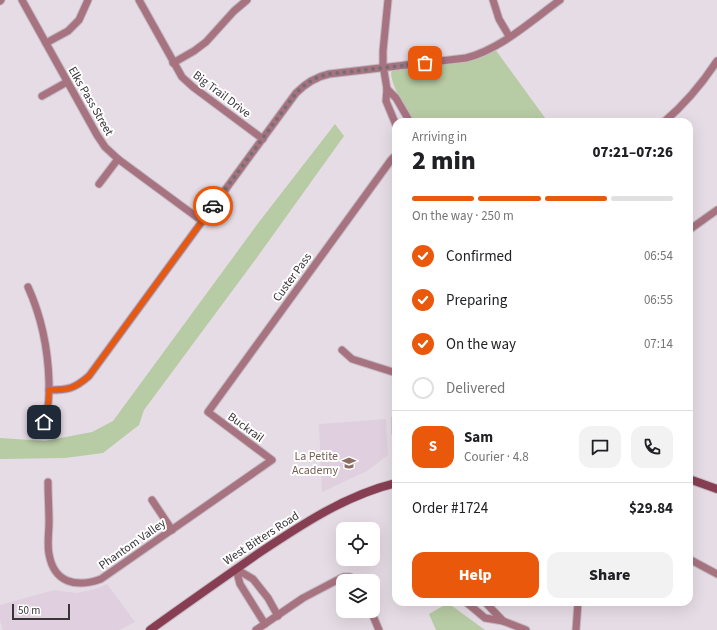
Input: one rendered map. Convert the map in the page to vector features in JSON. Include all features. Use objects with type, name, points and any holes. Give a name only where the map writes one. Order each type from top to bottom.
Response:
[{"type":"main road","points":[[693,480],[717,489]]},
{"type":"main road","name":"West Bitters Road","points":[[150,630],[283,536],[324,512],[358,496],[392,484]]},
{"type":"street","name":"Elks Pass Street","points":[[22,0],[96,135],[105,147],[118,159],[202,221]]},
{"type":"street","points":[[46,43],[68,30],[79,20],[88,0]]},
{"type":"street","name":"Big Trail Drive","points":[[139,0],[182,77],[193,87],[263,139]]},
{"type":"street","points":[[173,63],[206,42],[246,0]]},
{"type":"street","points":[[388,0],[383,51],[383,68],[387,89],[386,101],[393,118]]},
{"type":"street","points":[[493,0],[499,19],[509,36]]},
{"type":"street","points":[[49,390],[64,390],[78,385],[89,376],[296,93],[306,83],[319,76],[329,74],[466,58],[480,54],[509,36],[560,0]]},
{"type":"street","points":[[669,118],[697,90],[717,61]]},
{"type":"street","points":[[42,96],[67,82]]},
{"type":"street","points":[[387,89],[396,98],[408,118]]},
{"type":"street","name":"Custer Pass","points":[[208,412],[392,158]]},
{"type":"street","points":[[99,184],[118,159]]},
{"type":"street","points":[[693,227],[717,210]]},
{"type":"street","points":[[28,287],[37,307],[47,346],[49,361],[48,410],[44,422]]},
{"type":"street","points":[[342,350],[352,359],[392,372]]},
{"type":"street","name":"Buckrail","points":[[208,412],[272,460]]},
{"type":"street","name":"Phantom Valley","points":[[48,482],[49,553],[53,566],[60,576],[70,583],[91,583],[101,579],[272,460]]},
{"type":"street","points":[[152,500],[172,530]]},
{"type":"street","points":[[693,561],[717,574]]},
{"type":"street","points":[[236,569],[253,579],[268,598],[278,616]]},
{"type":"street","points":[[236,569],[240,584],[265,624]]},
{"type":"street","points":[[256,630],[303,598],[336,581]]},
{"type":"street","points":[[472,606],[485,618],[503,621],[526,630]]},
{"type":"street","points":[[489,606],[503,621]]},
{"type":"street","points":[[576,630],[578,606]]},
{"type":"street","points":[[374,618],[379,630]]},
{"type":"shaded area","name":"La Petite Academy","points":[[386,419],[388,455],[367,471],[322,492],[319,424]]},
{"type":"shaded area","points":[[107,584],[135,622],[119,630],[3,630],[0,620],[0,605],[54,590],[77,593],[95,589]]},
{"type":"green space","points":[[495,49],[545,118],[412,118],[397,92],[392,79],[392,71]]},
{"type":"green space","points":[[335,124],[344,136],[258,256],[144,410],[139,425],[103,453],[65,458],[0,459],[0,438],[45,441],[92,432],[113,421],[259,222]]},
{"type":"green space","points":[[443,606],[452,606],[485,630],[436,630],[429,614]]},
{"type":"way so far","points":[[213,206],[296,93],[306,83],[319,76],[329,74],[425,63]]},
{"type":"place","name":"La Petite Academy","points":[[349,463]]},
{"type":"route","points":[[44,422],[48,410],[49,390],[64,390],[78,385],[89,376],[213,206]]}]
